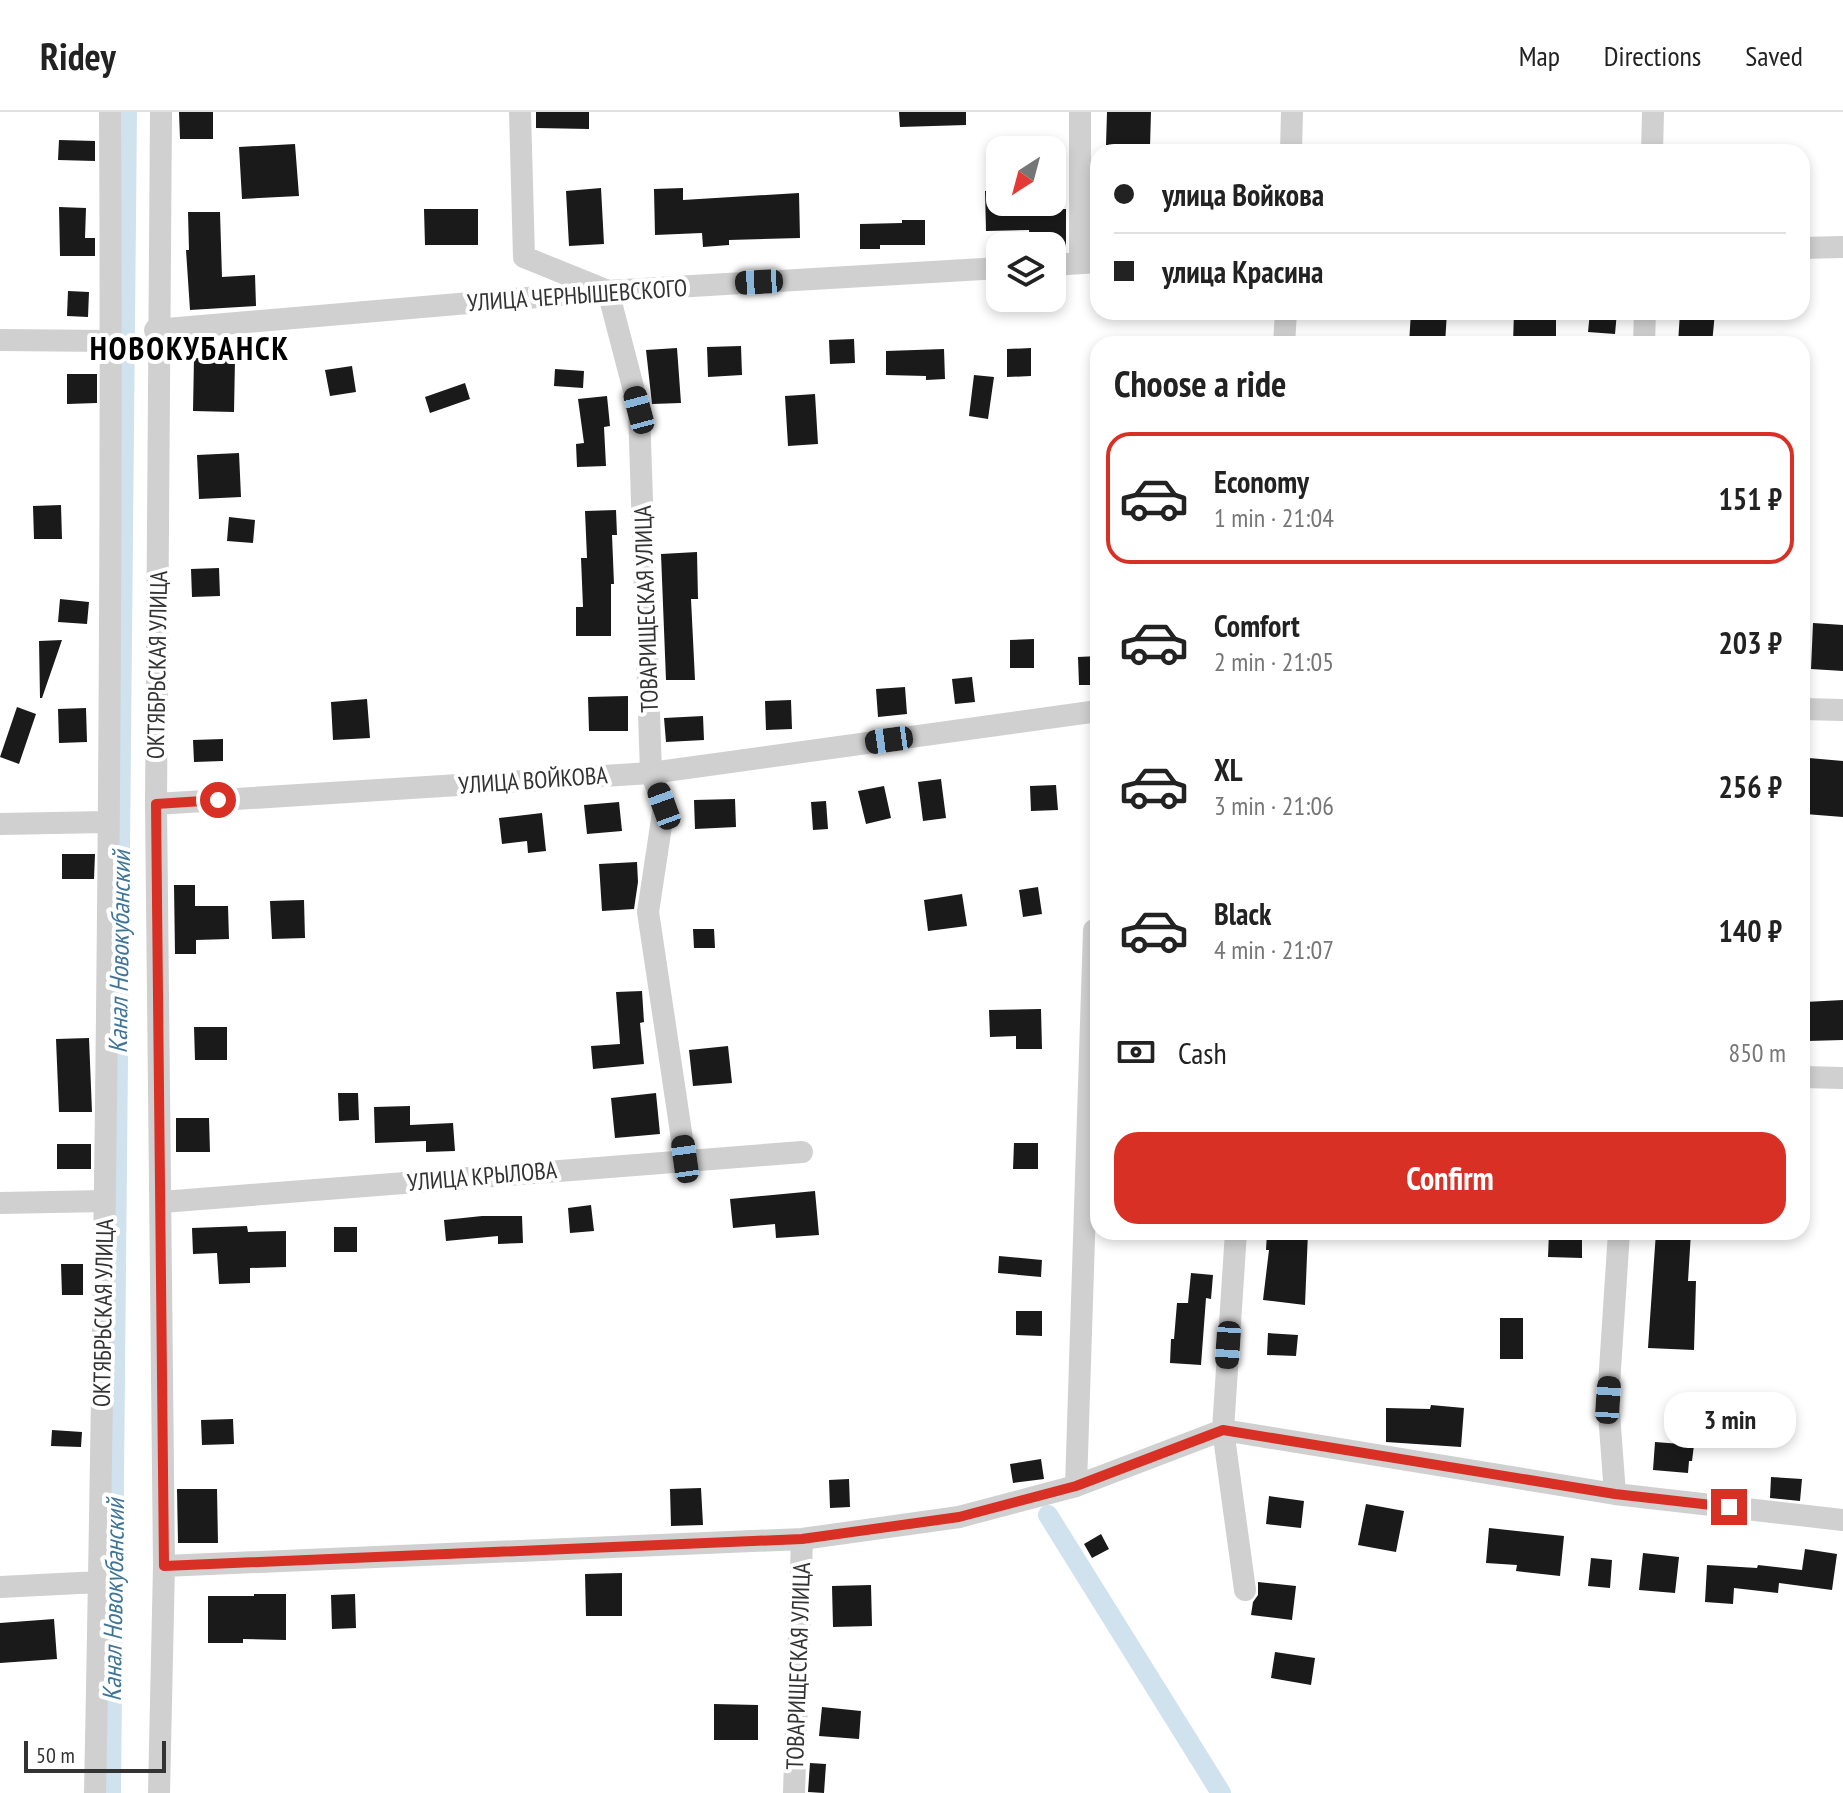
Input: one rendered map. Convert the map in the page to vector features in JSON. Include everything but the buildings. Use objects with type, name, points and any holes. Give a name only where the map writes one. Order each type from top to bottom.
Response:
[{"type":"street","name":"ОКТЯБРЬСКАЯ УЛИЦА","points":[[95,1793],[105,1201],[110,112]]},
{"type":"street","name":"ОКТЯБРЬСКАЯ УЛИЦА","points":[[159,1793],[164,1566],[156,804],[161,112]]},
{"type":"street","points":[[520,112],[524,257],[608,291]]},
{"type":"street","points":[[1066,264],[1089,263],[1080,112]]},
{"type":"street","points":[[1291,144],[1292,112]]},
{"type":"street","points":[[1652,144],[1653,112]]},
{"type":"street","points":[[1810,248],[1843,247]]},
{"type":"street","name":"УЛИЦА ЧЕРНЫШЕВСКОГО","points":[[158,329],[608,291],[986,269]]},
{"type":"street","name":"ТОВАРИЩЕСКАЯ УЛИЦА","points":[[608,291],[639,410],[651,773],[664,806],[648,912],[685,1159]]},
{"type":"street","points":[[0,340],[111,341]]},
{"type":"street","points":[[1810,709],[1843,710]]},
{"type":"street","name":"УЛИЦА ВОЙКОВА","points":[[156,804],[651,773],[1090,712]]},
{"type":"street","points":[[0,824],[107,822]]},
{"type":"street","points":[[1076,1486],[1090,1054]]},
{"type":"street","points":[[1810,1077],[1843,1078]]},
{"type":"street","name":"УЛИЦА КРЫЛОВА","points":[[162,1202],[802,1152]]},
{"type":"street","points":[[0,1203],[105,1201]]},
{"type":"street","points":[[1235,1240],[1223,1430],[1245,1590]]},
{"type":"street","points":[[1615,1494],[1608,1400],[1618,1240]]},
{"type":"street","points":[[164,1566],[802,1539],[959,1517],[1076,1486],[1223,1430],[1615,1494],[1843,1520]]},
{"type":"street","name":"ТОВАРИЩЕСКАЯ УЛИЦА","points":[[794,1793],[802,1539]]},
{"type":"street","points":[[0,1587],[99,1582]]},
{"type":"waterway","name":"Канал Новокубанский","points":[[111,1793],[127,112]]},
{"type":"waterway","points":[[1048,1515],[1221,1793]]},
{"type":"district","name":"НОВОКУБАНСК","points":[[190,348]]},
{"type":"route","points":[[218,800],[156,804],[164,1566],[802,1539],[959,1517],[1076,1486],[1223,1430],[1615,1494],[1729,1507]]}]
